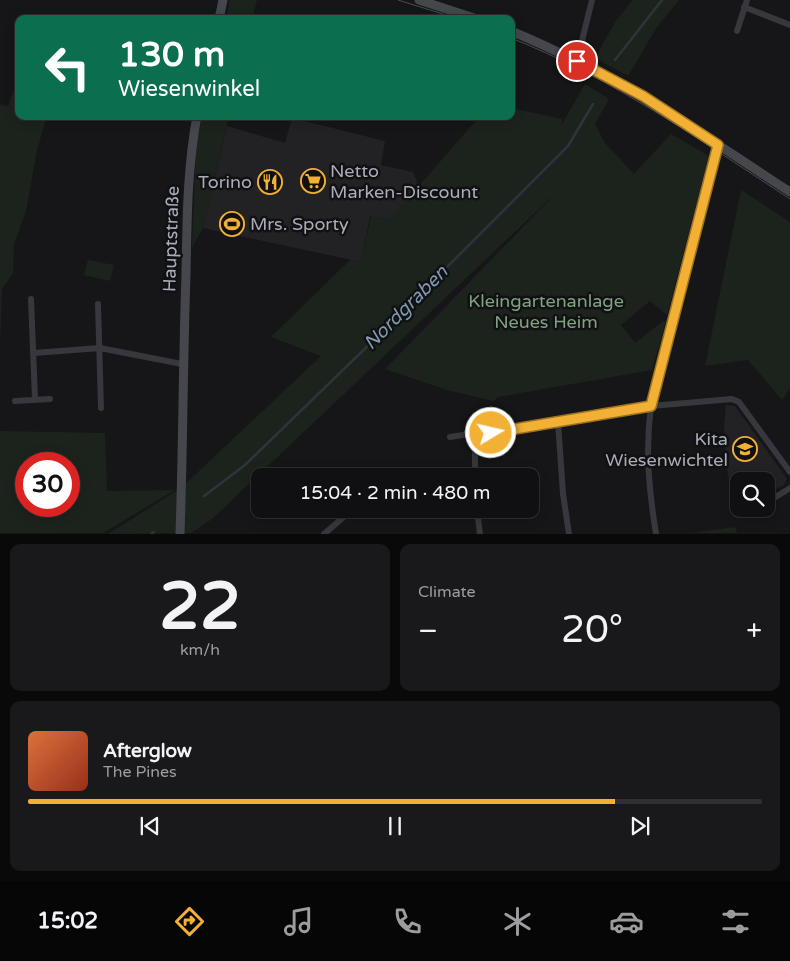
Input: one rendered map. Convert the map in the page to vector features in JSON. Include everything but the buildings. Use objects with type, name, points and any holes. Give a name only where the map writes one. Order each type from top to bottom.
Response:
[{"type":"main road","points":[[220,15],[223,0]]},
{"type":"main road","points":[[422,0],[465,15]]},
{"type":"main road","points":[[515,34],[577,61],[643,96],[790,192]]},
{"type":"main road","name":"Hauptstraße","points":[[180,534],[182,364],[188,190],[192,142],[196,120]]},
{"type":"street","points":[[577,61],[592,0]]},
{"type":"street","points":[[738,31],[747,0]]},
{"type":"street","points":[[744,7],[790,25]]},
{"type":"street","points":[[656,534],[648,484],[646,438],[651,406],[718,145]]},
{"type":"street","points":[[31,299],[35,399]]},
{"type":"street","points":[[98,304],[101,408]]},
{"type":"street","points":[[34,353],[100,348],[182,364]]},
{"type":"street","points":[[450,438],[651,406],[723,399],[739,402],[790,472]]},
{"type":"street","points":[[15,401],[50,400]]},
{"type":"street","points":[[558,422],[563,494],[569,534]]},
{"type":"street","points":[[475,435],[475,468]]},
{"type":"street","points":[[775,497],[790,488]]},
{"type":"street","points":[[324,534],[343,518]]},
{"type":"street","points":[[477,518],[480,534]]},
{"type":"shaded area","points":[[291,120],[300,120],[385,141],[381,165],[413,172],[419,187],[389,220],[370,216],[361,262],[203,228],[227,126],[285,143]]},
{"type":"shaded area","name":"Kita Wiesenwichtel","points":[[726,405],[735,406],[787,479],[784,485],[775,490],[775,472],[730,472],[730,485],[724,427]]},
{"type":"green space","points":[[230,0],[257,0],[253,15],[227,15]]},
{"type":"green space","points":[[633,0],[679,0],[657,27],[628,76],[595,58],[615,22]]},
{"type":"green space","name":"Kleingartenanlage Neues Heim","points":[[585,84],[609,99],[595,124],[605,143],[634,174],[671,134],[709,156],[667,315],[650,301],[621,325],[635,343],[663,321],[666,322],[652,370],[498,397],[493,401],[447,390],[385,369],[557,192],[266,468],[251,468],[251,482],[212,519],[191,533],[108,534],[181,488],[321,356],[271,337],[350,260],[361,262],[371,216],[389,220],[476,120],[515,120],[515,109],[562,119],[561,126]]},
{"type":"green space","points":[[15,87],[15,120],[46,120],[37,150],[26,211],[14,244],[13,273],[2,289],[0,344],[0,105],[8,106]]},
{"type":"green space","points":[[201,120],[228,120],[203,228],[192,248],[196,148]]},
{"type":"green space","points":[[741,190],[790,222],[790,388],[782,400],[748,360],[705,366]]},
{"type":"green space","points":[[88,260],[114,265],[110,281],[84,275]]},
{"type":"green space","points":[[0,431],[105,433],[107,491],[175,490],[103,533],[0,533]]},
{"type":"green space","points":[[735,527],[737,533],[691,533]]},
{"type":"waterway","name":"Nordgraben","points":[[615,60],[662,0]]},
{"type":"waterway","name":"Nordgraben","points":[[204,496],[245,465],[378,336],[568,146],[593,104]]},
{"type":"tram line","points":[[398,0],[446,15]]},
{"type":"tram line","points":[[515,40],[585,72],[655,111],[790,199]]},
{"type":"place","name":"Netto Marken-Discount","points":[[313,181]]},
{"type":"place","name":"Torino","points":[[270,182]]},
{"type":"place","name":"Mrs. Sporty","points":[[232,224]]},
{"type":"place","name":"Kita Wiesenwichtel","points":[[745,449]]},
{"type":"route","points":[[491,433],[651,406],[718,145],[643,96],[577,61]]}]
